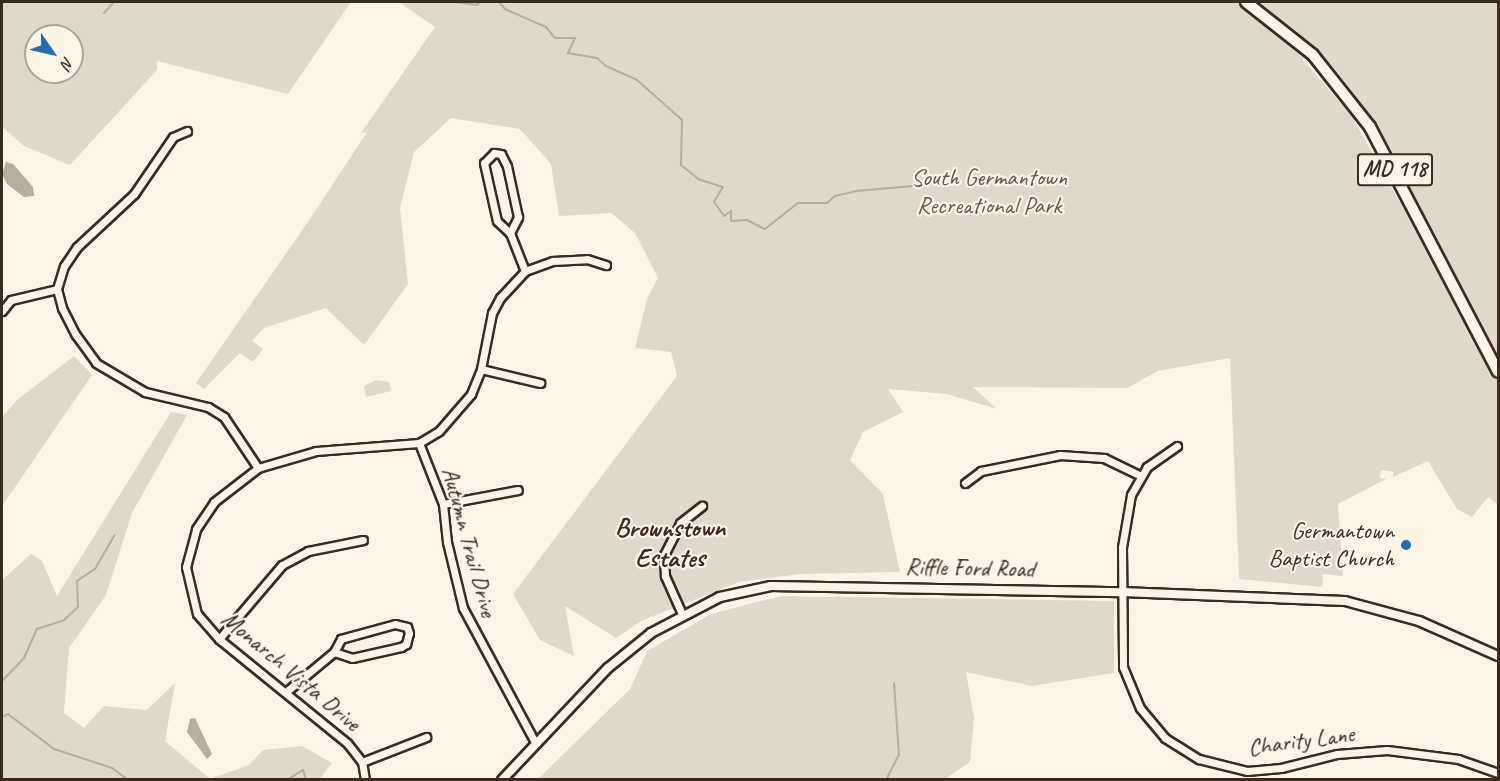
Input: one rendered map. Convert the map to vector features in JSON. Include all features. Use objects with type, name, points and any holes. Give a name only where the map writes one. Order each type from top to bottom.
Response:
[{"type":"main road","name":"MD 118","points":[[1246,2],[1312,55],[1370,127],[1498,372]]},
{"type":"street","points":[[187,131],[173,137],[134,194],[77,247],[64,266],[57,289],[62,308],[76,335],[96,363],[145,392],[208,408],[224,417],[258,468]]},
{"type":"street","points":[[510,233],[518,217],[507,166],[501,154],[494,153],[484,163],[497,221],[510,233],[525,271]]},
{"type":"street","points":[[419,443],[438,431],[463,406],[481,369],[492,313],[500,298],[525,271],[553,261],[587,259],[606,265]]},
{"type":"street","points":[[2,311],[11,300],[57,289]]},
{"type":"street","points":[[481,369],[540,383]]},
{"type":"street","name":"Monarch Vista Drive","points":[[365,780],[362,762],[347,742],[287,691],[219,639],[197,614],[189,593],[186,567],[190,546],[214,502],[258,468],[316,451],[419,443]]},
{"type":"street","name":"Autumn Trail Drive","points":[[419,443],[443,504],[448,551],[463,608],[536,744]]},
{"type":"street","points":[[965,483],[981,471],[1060,455],[1104,458],[1141,476],[1158,457],[1177,446]]},
{"type":"street","name":"Charity Lane","points":[[1141,476],[1125,516],[1120,647],[1132,693],[1164,738],[1199,759],[1222,767],[1264,771],[1337,754],[1387,750],[1458,759],[1498,773]]},
{"type":"street","points":[[443,504],[518,490]]},
{"type":"street","points":[[681,614],[664,576],[664,555],[680,523],[702,506]]},
{"type":"street","points":[[219,639],[282,565],[308,551],[363,540]]},
{"type":"street","name":"Riffle Ford Road","points":[[502,780],[608,668],[651,633],[681,614],[720,597],[794,584],[1122,592],[1345,602],[1419,621],[1498,656]]},
{"type":"street","points":[[287,691],[334,652],[341,639],[395,624],[407,627],[409,633],[409,639],[400,647],[352,658],[334,652]]},
{"type":"street","points":[[362,762],[426,737]]},
{"type":"green space","points":[[2,2],[351,2],[288,94],[157,61],[157,70],[70,165],[24,146],[2,127]]},
{"type":"green space","name":"South Germantown Recreational Park","points":[[399,2],[1498,2],[1498,505],[1488,497],[1472,517],[1457,509],[1428,461],[1393,477],[1393,472],[1381,470],[1380,478],[1386,479],[1338,504],[1343,576],[1323,574],[1322,587],[1239,579],[1230,358],[1158,371],[1127,388],[973,387],[997,409],[947,394],[888,389],[903,412],[863,432],[850,460],[883,494],[900,572],[800,574],[739,582],[641,621],[616,638],[565,606],[574,656],[540,640],[513,594],[677,376],[671,352],[635,348],[647,299],[658,278],[635,233],[611,213],[559,216],[551,164],[520,129],[451,118],[414,152],[400,208],[408,284],[364,345],[326,308],[264,328],[252,341],[263,349],[253,362],[240,353],[204,389],[196,383],[310,219],[367,132],[361,133],[435,27]],"holes":[[[1291,29],[1324,57],[1349,87],[1392,151],[1421,212],[1399,201],[1351,115],[1303,60],[1310,47],[1290,32]]]},
{"type":"green space","points":[[74,356],[92,375],[2,506],[2,417],[17,400]]},
{"type":"green space","points":[[376,380],[389,382],[391,391],[366,397],[364,386]]},
{"type":"green space","points":[[171,412],[187,415],[132,513],[106,595],[69,648],[64,713],[84,728],[104,706],[147,710],[175,683],[165,741],[210,779],[2,779],[2,580],[31,554],[42,561],[57,596]]},
{"type":"green space","points":[[781,596],[1114,601],[1114,673],[1032,686],[966,672],[974,718],[970,762],[945,779],[538,779],[630,689],[647,651],[711,614]]},
{"type":"green space","points":[[302,746],[332,763],[320,779],[210,779],[249,765],[263,750]]},
{"type":"shaded area","points":[[6,162],[13,164],[33,187],[34,196],[24,197],[7,184],[2,174]]},
{"type":"shaded area","points":[[195,718],[212,754],[207,759],[187,732],[190,719]]},
{"type":"waterway","points":[[104,13],[114,2]]},
{"type":"waterway","points":[[455,2],[477,5],[480,2]]},
{"type":"waterway","points":[[499,2],[505,9],[546,27],[555,38],[575,38],[568,53],[597,58],[606,66],[637,80],[682,120],[681,165],[698,179],[723,187],[714,202],[724,216],[731,211],[731,221],[747,220],[765,229],[798,203],[827,203],[835,196],[856,191],[936,184]]},
{"type":"waterway","points":[[526,2],[534,2]]},
{"type":"waterway","points":[[2,681],[24,658],[37,629],[64,620],[78,607],[77,581],[95,569],[115,535]]},
{"type":"waterway","points":[[886,780],[899,755],[894,683]]},
{"type":"waterway","points":[[2,717],[8,714],[54,749],[112,768],[128,780]]},
{"type":"waterway","points":[[287,780],[303,770],[306,780]]},
{"type":"place","name":"Germantown Baptist Church","points":[[1406,545]]},
{"type":"district","name":"Brownstown Estates","points":[[670,543]]}]
